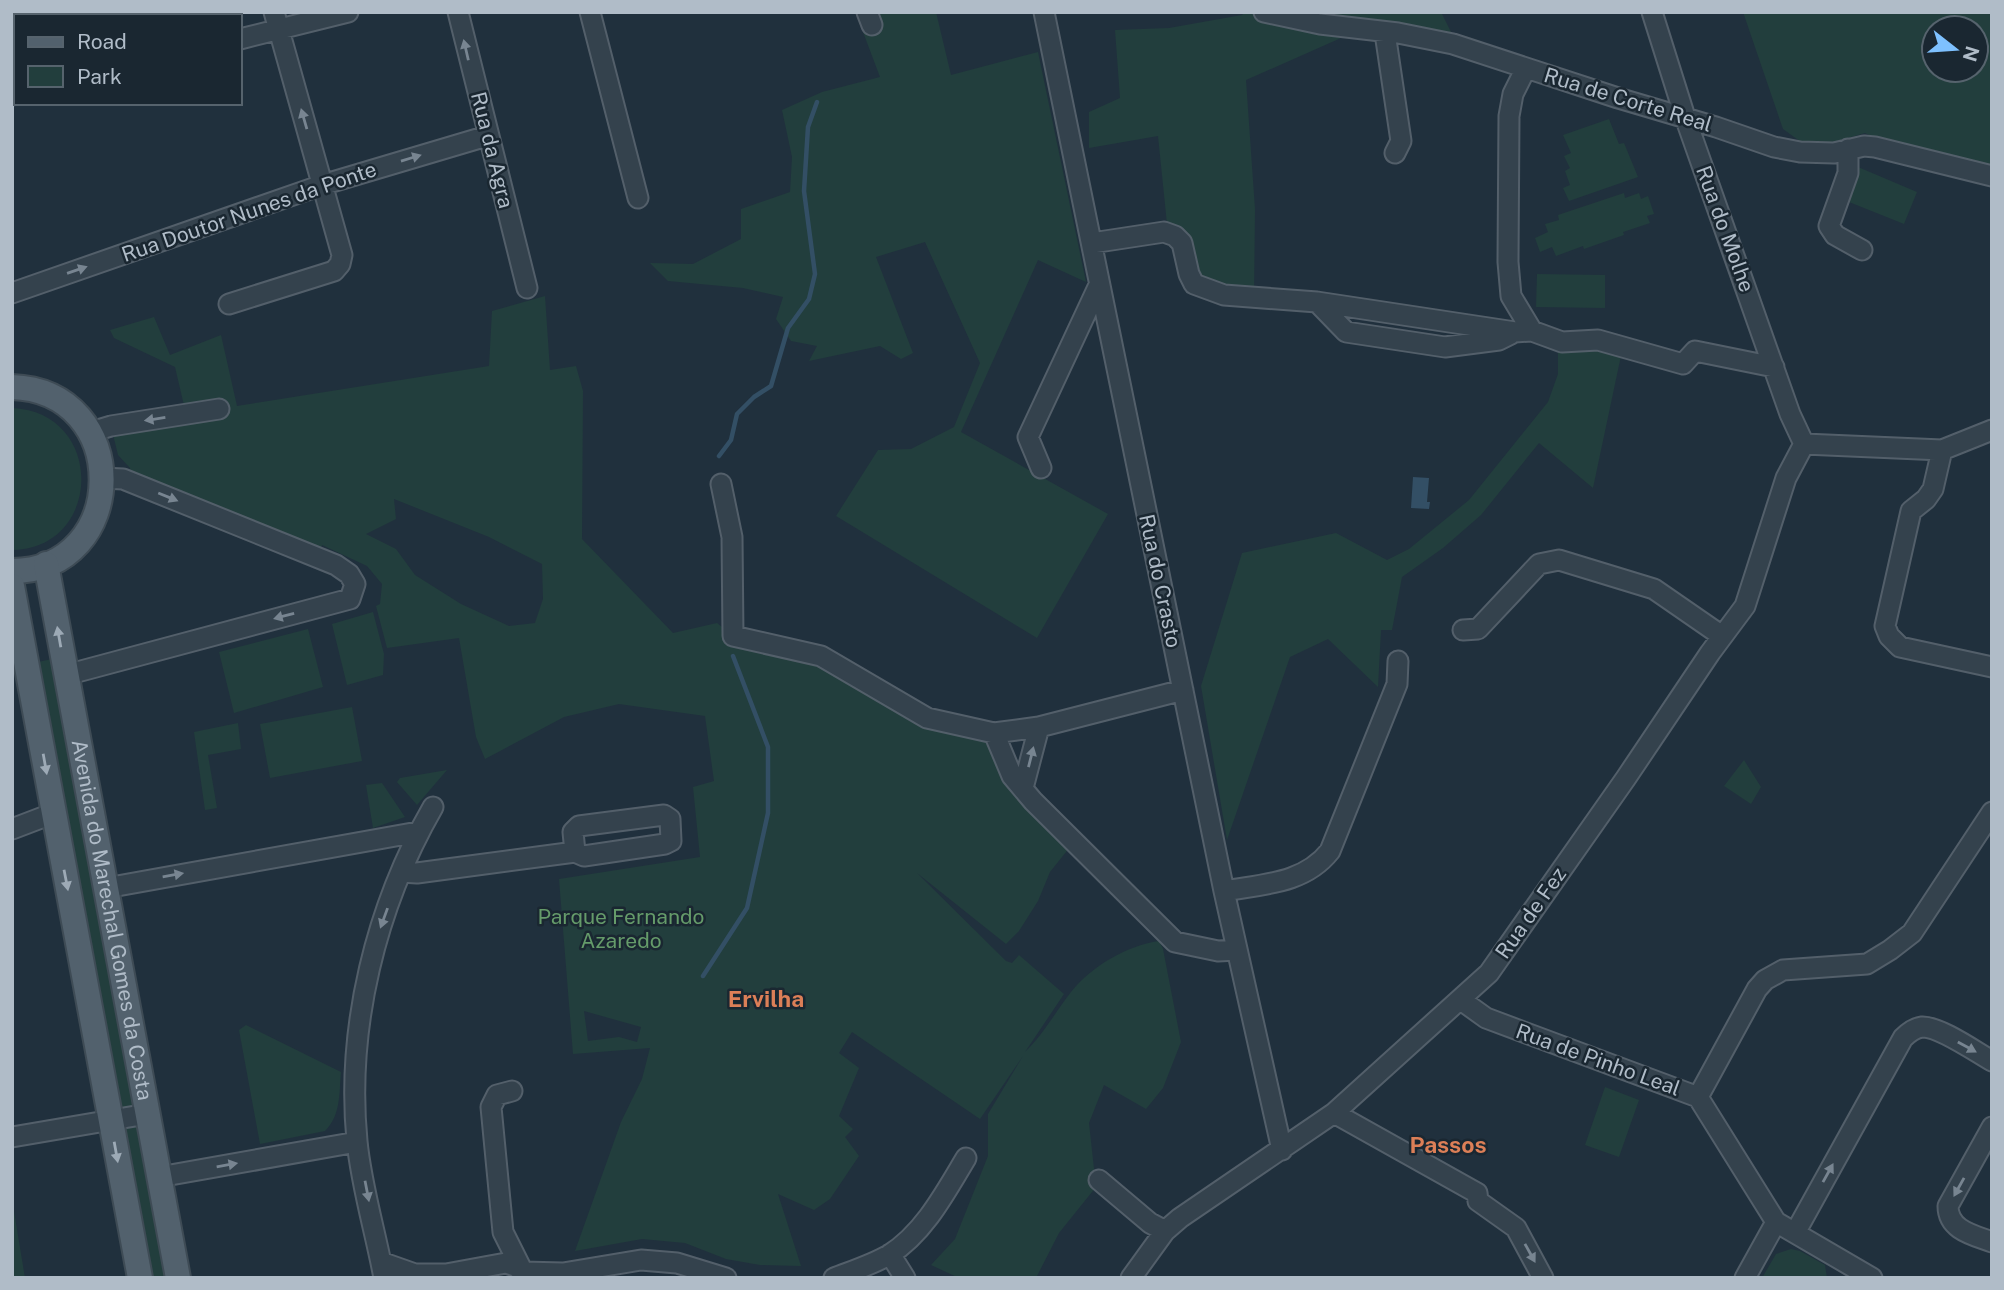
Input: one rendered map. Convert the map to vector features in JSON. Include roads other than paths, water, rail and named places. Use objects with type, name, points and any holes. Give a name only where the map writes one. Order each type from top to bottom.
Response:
[{"type":"main road","points":[[12,387],[32,389],[61,401],[78,415],[91,432],[100,457],[103,478],[99,507],[85,533],[64,554],[46,564],[12,570]]},
{"type":"main road","name":"Avenida do Marechal Gomes da Costa","points":[[46,564],[178,1278]]},
{"type":"main road","name":"Avenida do Marechal Gomes da Costa","points":[[12,586],[140,1278]]},
{"type":"street","points":[[242,38],[277,21],[348,12]]},
{"type":"street","name":"Rua da Agra","points":[[457,12],[527,288]]},
{"type":"street","points":[[590,12],[638,198]]},
{"type":"street","name":"Rua do Crasto","points":[[1044,12],[1224,891],[1282,1150]]},
{"type":"street","name":"Rua de Corte Real","points":[[1264,12],[1320,24],[1398,33],[1453,44],[1787,150],[1834,153],[1875,147],[1992,176]]},
{"type":"street","name":"Rua do Molhe","points":[[1651,12],[1685,117],[1790,414],[1804,444]]},
{"type":"street","points":[[229,304],[334,271],[340,264],[342,254],[277,21]]},
{"type":"street","points":[[1298,33],[1320,24]]},
{"type":"street","points":[[1385,33],[1401,141],[1395,153]]},
{"type":"street","points":[[1524,331],[1511,296],[1508,262],[1508,116],[1513,94],[1526,68]]},
{"type":"street","name":"Rua Doutor Nunes da Ponte","points":[[12,293],[322,185],[487,136]]},
{"type":"street","points":[[1848,149],[1848,173],[1829,226],[1835,235],[1862,250]]},
{"type":"street","points":[[1091,243],[1164,232],[1175,236],[1182,243],[1189,274],[1195,284],[1224,295],[1317,302],[1524,331],[1562,342],[1598,340],[1683,364],[1695,351],[1774,367]]},
{"type":"street","points":[[1041,468],[1028,436],[1099,285]]},
{"type":"street","points":[[1491,328],[1511,296]]},
{"type":"street","points":[[1317,302],[1346,332],[1446,347],[1499,340],[1524,331]]},
{"type":"street","points":[[91,432],[219,409]]},
{"type":"street","points":[[1804,444],[1942,450],[1992,430]]},
{"type":"street","name":"Rua de Fez","points":[[1131,1278],[1165,1231],[1334,1113],[1489,973],[1745,606],[1786,478],[1804,444]]},
{"type":"street","points":[[1942,450],[1933,489],[1926,499],[1911,511],[1885,626],[1889,636],[1900,647],[1992,667]]},
{"type":"street","points":[[66,675],[350,599],[355,584],[349,573],[336,565],[123,479],[103,478]]},
{"type":"street","points":[[721,484],[732,537],[733,636],[821,656],[927,718],[994,733],[1039,727],[1183,690]]},
{"type":"street","points":[[1463,630],[1478,629],[1539,564],[1559,560],[1654,589],[1722,636]]},
{"type":"street","points":[[1224,891],[1299,877],[1317,865],[1330,851],[1397,684],[1398,661]]},
{"type":"street","points":[[1023,788],[1039,727]]},
{"type":"street","points":[[994,733],[1012,776],[1175,942],[1218,951],[1237,950]]},
{"type":"street","points":[[433,807],[418,832],[401,872],[379,933],[364,994],[356,1072],[357,1142],[382,1270],[414,1276],[446,1275],[506,1263],[515,1266],[522,1276]]},
{"type":"street","points":[[1698,1097],[1765,981],[1783,970],[1867,964],[1891,950],[1912,933],[1992,812]]},
{"type":"street","points":[[12,829],[54,813]]},
{"type":"street","points":[[401,872],[417,873],[575,852],[584,856],[665,844],[672,838],[670,819],[664,815],[579,826],[573,832],[575,852]]},
{"type":"street","points":[[106,888],[418,832]]},
{"type":"street","name":"Rua de Pinho Leal","points":[[1461,1000],[1486,1018],[1698,1097],[1776,1222]]},
{"type":"street","points":[[1795,1233],[1903,1038],[1922,1027],[1934,1029],[1992,1061]]},
{"type":"street","points":[[512,1091],[497,1095],[491,1107],[503,1231],[522,1276]]},
{"type":"street","points":[[1334,1113],[1477,1193],[1478,1202],[1516,1228],[1544,1278]]},
{"type":"street","points":[[12,1137],[147,1114]]},
{"type":"street","points":[[1992,1127],[1948,1206],[1948,1216],[1955,1225],[1992,1242]]},
{"type":"street","points":[[159,1177],[357,1142]]},
{"type":"street","points":[[834,1278],[865,1267],[890,1254],[921,1226],[941,1200],[966,1158]]},
{"type":"street","points":[[1099,1181],[1150,1223],[1165,1231]]},
{"type":"street","points":[[1745,1278],[1776,1222],[1872,1278]]},
{"type":"street","points":[[488,1266],[503,1231]]},
{"type":"street","points":[[890,1254],[905,1278]]},
{"type":"street","points":[[522,1276],[563,1273],[641,1260],[677,1263],[726,1278]]},
{"type":"water","points":[[1413,477],[1429,478],[1429,509],[1411,508]]},
{"type":"waterway","points":[[719,456],[731,440],[737,414],[754,397],[771,386],[788,328],[809,299],[815,274],[804,191],[808,127],[817,102]]},
{"type":"waterway","points":[[703,976],[747,908],[768,813],[768,747],[733,656]]},
{"type":"district","name":"Ervilha","points":[[766,999]]},
{"type":"district","name":"Passos","points":[[1448,1145]]},
{"type":"park label","name":"Parque Fernando Azaredo","points":[[621,929]]}]
